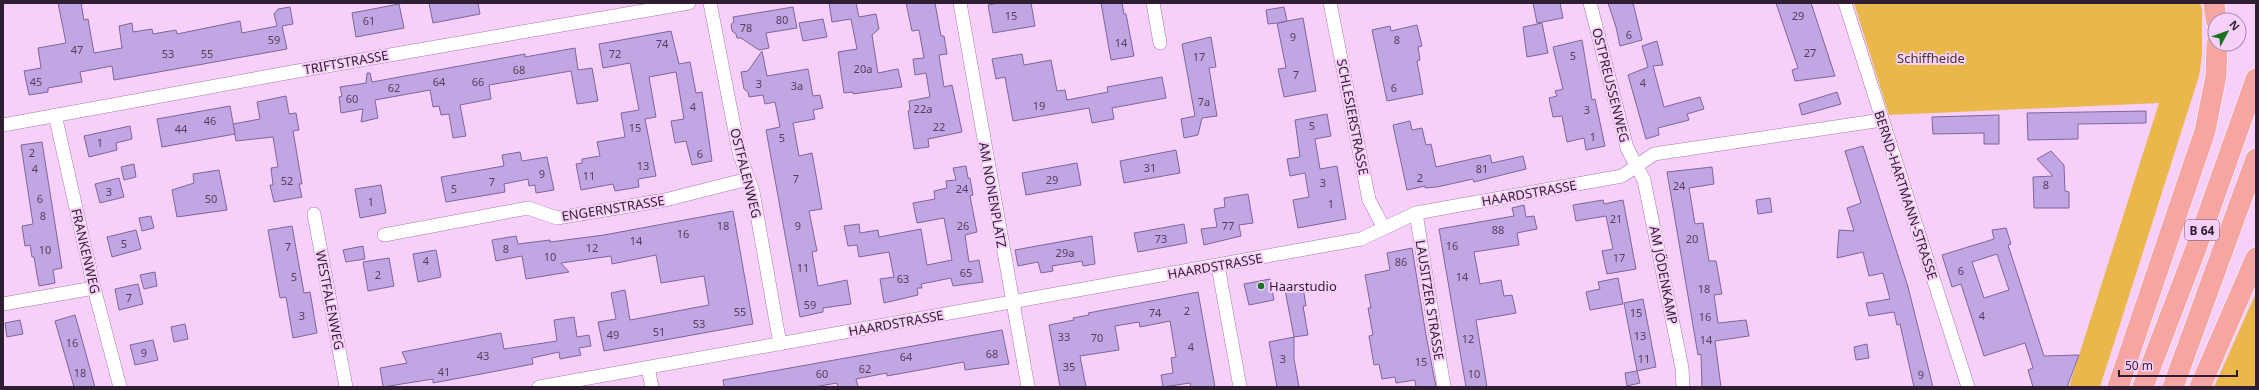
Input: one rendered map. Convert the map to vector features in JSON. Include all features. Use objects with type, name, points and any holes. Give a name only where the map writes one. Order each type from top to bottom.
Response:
[{"type":"highway","points":[[2118,386],[2205,131],[2216,76],[2217,52]]},
{"type":"highway","name":"B 64","points":[[2144,384],[2200,236],[2256,79]]},
{"type":"highway","name":"B 64","points":[[2175,383],[2256,159]]},
{"type":"highway","points":[[2202,382],[2256,258]]},
{"type":"street","name":"TRIFTSTRASSE","points":[[3,125],[689,3]]},
{"type":"street","name":"OSTFALENWEG","points":[[710,3],[739,152],[753,192],[780,344]]},
{"type":"street","name":"AM NONENPLATZ","points":[[960,3],[1028,387]]},
{"type":"street","points":[[1153,3],[1160,43]]},
{"type":"street","name":"SCHLESIERSTRASSE","points":[[1330,3],[1369,200],[1384,228]]},
{"type":"street","name":"OSTPREUSSENWEG","points":[[1590,3],[1627,148],[1636,165]]},
{"type":"street","name":"BERND-HARTMANN-STRASSE","points":[[1845,3],[1968,387]]},
{"type":"street","name":"FRANKENWEG","points":[[55,115],[94,288],[120,387]]},
{"type":"street","name":"HAARDSTRASSE","points":[[539,387],[1218,266],[1361,239],[1416,213],[1622,176],[1654,154],[1882,120]]},
{"type":"street","name":"AM JÖDENKAMP","points":[[1636,165],[1644,180],[1682,368],[1684,387]]},
{"type":"street","name":"ENGERNSTRASSE","points":[[384,235],[528,208],[557,218],[666,200],[748,179]]},
{"type":"street","name":"LAUSITZER STRASSE","points":[[1416,213],[1444,387]]},
{"type":"street","name":"WESTFALENWEG","points":[[314,214],[346,387]]},
{"type":"street","points":[[1218,266],[1240,387]]},
{"type":"street","points":[[3,304],[94,288]]},
{"type":"street","points":[[648,368],[652,387]]},
{"type":"green space","name":"Schiffheide","points":[[1854,3],[2200,3],[2202,9],[2202,55],[2199,76],[2100,387],[2069,387],[2159,103],[1889,115]]},
{"type":"green space","points":[[2256,293],[2256,387],[2214,387]]},
{"type":"building","points":[[58,3],[81,3],[84,20],[88,19],[94,53],[122,48],[119,26],[132,23],[133,32],[152,29],[153,34],[176,30],[177,34],[240,21],[242,33],[277,26],[274,14],[278,9],[290,7],[293,24],[282,26],[287,49],[114,80],[112,66],[80,72],[82,82],[48,88],[48,92],[29,95],[24,71],[41,68],[38,48],[66,43]]},
{"type":"building","points":[[429,3],[478,3],[480,14],[433,23]]},
{"type":"building","points":[[829,3],[856,3],[859,17],[876,14],[879,29],[872,35],[878,73],[898,69],[902,87],[853,94],[853,92],[844,93],[838,52],[857,49],[851,19],[832,22]]},
{"type":"building","points":[[906,3],[935,3],[941,36],[944,36],[947,54],[939,55],[944,87],[952,85],[962,132],[928,139],[929,147],[914,149],[908,111],[910,110],[909,101],[930,97],[926,73],[915,75],[913,59],[924,58],[919,30],[912,31]]},
{"type":"building","points":[[999,3],[1031,3],[1035,26],[993,33],[988,5]]},
{"type":"building","points":[[1101,3],[1122,3],[1124,14],[1126,14],[1134,56],[1111,60]]},
{"type":"building","points":[[1533,3],[1560,3],[1563,18],[1537,23]]},
{"type":"building","points":[[1608,3],[1633,3],[1642,40],[1620,46],[1616,27]]},
{"type":"building","points":[[1776,3],[1811,3],[1835,76],[1795,81],[1792,70],[1798,68]]},
{"type":"building","points":[[399,4],[404,28],[356,37],[352,13]]},
{"type":"building","points":[[793,7],[797,28],[766,33],[769,48],[759,50],[741,38],[737,38],[736,34],[732,31],[731,25],[734,21],[733,17]]},
{"type":"building","points":[[1284,7],[1287,21],[1278,23],[1303,18],[1316,91],[1284,97],[1278,69],[1286,68],[1277,23],[1268,24],[1266,10]]},
{"type":"building","points":[[823,19],[827,37],[803,41],[799,23]]},
{"type":"building","points":[[1542,23],[1548,53],[1527,57],[1523,27]]},
{"type":"building","points":[[1417,25],[1422,46],[1418,47],[1420,60],[1417,61],[1423,94],[1387,101],[1372,30],[1390,26],[1391,31]]},
{"type":"building","points":[[671,31],[679,64],[690,62],[696,93],[702,92],[712,161],[692,165],[686,141],[675,143],[671,121],[684,119],[676,72],[649,77],[656,117],[645,119],[656,176],[638,179],[639,187],[615,191],[613,184],[581,190],[576,164],[582,163],[582,159],[600,156],[597,142],[625,137],[621,113],[639,110],[630,63],[603,68],[599,44]]},
{"type":"building","points":[[1211,37],[1216,67],[1209,68],[1217,116],[1202,118],[1198,135],[1184,138],[1181,119],[1195,116],[1182,44]]},
{"type":"building","points":[[1582,40],[1592,100],[1595,99],[1605,146],[1586,150],[1584,138],[1567,142],[1562,116],[1553,117],[1549,98],[1557,96],[1555,91],[1563,89],[1553,47]]},
{"type":"building","points":[[1657,41],[1663,65],[1653,66],[1664,107],[1700,97],[1704,109],[1687,114],[1689,120],[1658,128],[1659,135],[1646,139],[1628,75],[1648,67],[1642,46]]},
{"type":"building","points":[[575,48],[578,70],[592,68],[598,101],[577,104],[571,71],[489,85],[491,99],[460,105],[466,136],[453,138],[449,114],[441,115],[439,106],[433,107],[430,90],[375,100],[378,118],[361,122],[363,109],[341,113],[339,97],[342,96],[340,87],[366,83],[367,73],[370,73],[372,82],[525,54],[525,57]]},
{"type":"building","points":[[762,51],[767,76],[808,69],[813,96],[820,95],[823,108],[813,110],[815,119],[793,123],[799,156],[812,153],[822,209],[809,211],[817,251],[812,252],[818,286],[847,280],[851,304],[823,308],[823,312],[800,317],[766,130],[780,127],[775,102],[765,104],[763,95],[749,97],[748,92],[744,89],[741,72],[748,71]]},
{"type":"building","points":[[1022,54],[1024,65],[1051,60],[1057,91],[1065,90],[1067,100],[1108,92],[1107,87],[1162,77],[1166,98],[1112,108],[1114,119],[1092,123],[1089,108],[1013,121],[1005,77],[996,79],[992,59]]},
{"type":"building","points":[[1837,92],[1841,104],[1802,115],[1799,104]]},
{"type":"building","points":[[286,96],[289,114],[296,113],[299,130],[293,131],[302,184],[299,184],[302,197],[274,202],[270,185],[273,185],[271,168],[278,167],[273,137],[236,141],[233,124],[260,119],[257,102]]},
{"type":"building","points":[[230,106],[235,134],[162,147],[157,119]]},
{"type":"building","points":[[2146,111],[2146,123],[2078,124],[2078,139],[2028,140],[2027,113]]},
{"type":"building","points":[[1327,114],[1331,136],[1315,139],[1320,169],[1337,166],[1346,219],[1298,228],[1293,200],[1309,197],[1305,173],[1290,176],[1287,159],[1300,157],[1295,120]]},
{"type":"building","points":[[1999,115],[1999,144],[1984,144],[1984,133],[1933,134],[1932,117]]},
{"type":"building","points":[[1410,121],[1412,130],[1422,128],[1426,145],[1431,144],[1436,167],[1490,155],[1492,163],[1523,156],[1526,169],[1474,182],[1473,179],[1437,187],[1425,188],[1425,186],[1407,190],[1393,125]]},
{"type":"building","points":[[130,126],[132,139],[116,143],[117,150],[89,157],[84,136]]},
{"type":"building","points":[[42,142],[62,268],[53,270],[55,283],[39,286],[34,257],[32,257],[30,245],[25,246],[22,226],[33,224],[21,145]]},
{"type":"building","points":[[1863,146],[1908,287],[1933,387],[1914,387],[1900,324],[1897,325],[1894,312],[1869,316],[1866,303],[1890,299],[1883,273],[1869,276],[1863,252],[1837,258],[1839,230],[1854,231],[1847,208],[1861,203],[1845,151]]},
{"type":"building","points":[[1176,150],[1180,173],[1124,183],[1120,161]]},
{"type":"building","points":[[2051,151],[2064,165],[2065,191],[2069,192],[2069,208],[2034,208],[2033,177],[2053,176],[2037,159]]},
{"type":"building","points":[[520,152],[522,161],[547,157],[554,190],[536,193],[535,185],[529,186],[528,179],[504,184],[505,192],[446,202],[441,177],[504,166],[502,155]]},
{"type":"building","points":[[1077,163],[1081,185],[1026,195],[1022,173]]},
{"type":"building","points":[[134,164],[136,177],[124,180],[121,167]]},
{"type":"building","points":[[966,166],[973,195],[970,196],[977,232],[965,235],[969,262],[979,260],[983,282],[953,286],[951,278],[921,284],[922,288],[917,288],[918,295],[884,303],[880,279],[894,277],[889,252],[859,257],[857,245],[848,246],[844,226],[859,224],[860,233],[878,230],[879,237],[921,229],[927,265],[952,260],[944,218],[917,223],[913,203],[935,199],[934,191],[947,188],[946,181],[956,180],[953,168]]},
{"type":"building","points":[[1712,167],[1714,184],[1689,188],[1695,224],[1703,223],[1709,261],[1716,261],[1722,294],[1714,295],[1718,323],[1746,320],[1749,336],[1715,341],[1721,387],[1702,387],[1701,354],[1698,355],[1667,172]]},
{"type":"building","points":[[219,170],[227,210],[177,217],[172,190],[194,183],[193,174]]},
{"type":"building","points":[[119,178],[124,197],[100,203],[95,184]]},
{"type":"building","points":[[381,185],[386,213],[360,218],[355,189]]},
{"type":"building","points":[[1248,194],[1253,223],[1239,225],[1241,236],[1204,245],[1201,229],[1217,227],[1214,209],[1225,207],[1224,198]]},
{"type":"building","points":[[1770,198],[1772,212],[1758,214],[1756,200]]},
{"type":"building","points":[[1603,200],[1604,204],[1623,200],[1636,269],[1607,274],[1602,251],[1613,249],[1606,216],[1576,221],[1573,205]]},
{"type":"building","points":[[1524,205],[1526,217],[1534,216],[1537,229],[1517,233],[1519,245],[1474,252],[1480,284],[1501,280],[1504,296],[1512,295],[1516,313],[1476,320],[1487,387],[1466,387],[1439,229],[1514,216],[1512,208]]},
{"type":"building","points":[[733,211],[753,324],[604,351],[598,322],[616,319],[611,293],[625,290],[630,320],[709,305],[704,276],[661,283],[656,255],[612,264],[611,256],[561,263],[569,272],[526,279],[522,256],[496,261],[492,240],[516,236],[518,244],[550,240],[550,242],[604,235]]},
{"type":"building","points":[[151,216],[154,228],[142,231],[139,218]]},
{"type":"building","points":[[1184,224],[1187,243],[1138,252],[1134,233]]},
{"type":"building","points":[[292,226],[304,293],[310,292],[317,333],[293,338],[286,297],[280,298],[268,230]]},
{"type":"building","points":[[2006,228],[2011,244],[2008,245],[2044,356],[2079,355],[2067,387],[2033,387],[2028,370],[2033,368],[2025,343],[1984,356],[1961,284],[1952,287],[1942,255],[1994,239],[1992,230]],"holes":[[[1997,254],[2009,290],[1984,298],[1972,262]]]},
{"type":"building","points":[[136,230],[141,249],[112,257],[107,237]]},
{"type":"building","points":[[1092,236],[1095,264],[1083,266],[1082,261],[1052,266],[1053,271],[1041,273],[1038,262],[1018,266],[1015,250]]},
{"type":"building","points":[[363,246],[365,259],[346,262],[343,250]]},
{"type":"building","points":[[1412,248],[1436,387],[1416,387],[1415,380],[1396,383],[1395,377],[1382,379],[1379,364],[1374,365],[1369,336],[1373,335],[1368,308],[1371,308],[1365,275],[1390,270],[1387,253]]},
{"type":"building","points":[[436,250],[441,277],[418,282],[413,254]]},
{"type":"building","points":[[389,258],[394,286],[368,291],[363,262]]},
{"type":"building","points":[[155,272],[157,286],[144,289],[140,275]]},
{"type":"building","points":[[1618,278],[1623,304],[1590,310],[1586,292],[1600,289],[1598,282]]},
{"type":"building","points":[[1270,279],[1274,300],[1249,305],[1244,284]]},
{"type":"building","points":[[138,284],[143,304],[119,310],[115,289]]},
{"type":"building","points":[[1303,287],[1306,306],[1303,306],[1308,335],[1294,337],[1285,290]]},
{"type":"building","points":[[1198,292],[1215,387],[1191,387],[1190,383],[1163,387],[1161,375],[1173,373],[1171,358],[1176,357],[1170,321],[1140,327],[1139,322],[1115,326],[1119,350],[1080,356],[1086,387],[1060,387],[1049,325],[1074,320],[1073,318],[1089,315],[1088,313]]},
{"type":"building","points":[[1643,299],[1656,367],[1637,371],[1624,303]]},
{"type":"building","points":[[75,315],[95,387],[74,387],[55,321]]},
{"type":"building","points":[[574,317],[577,337],[589,335],[591,346],[579,348],[581,355],[560,359],[559,352],[532,358],[533,364],[433,383],[433,379],[383,387],[380,368],[407,363],[402,352],[501,333],[504,349],[557,341],[554,320]]},
{"type":"building","points":[[20,320],[23,334],[7,337],[5,323]]},
{"type":"building","points":[[185,324],[188,339],[174,342],[171,327]]},
{"type":"building","points":[[1002,330],[1009,364],[965,370],[964,362],[887,376],[887,373],[856,379],[858,387],[838,387],[837,383],[814,387],[724,387],[723,380]]},
{"type":"building","points":[[1294,337],[1294,359],[1299,387],[1277,387],[1269,342]]},
{"type":"building","points":[[153,340],[158,360],[135,365],[130,345]]},
{"type":"building","points":[[1867,344],[1869,358],[1856,360],[1854,347]]},
{"type":"building","points":[[1637,371],[1640,383],[1627,386],[1625,373]]},
{"type":"place","name":"Haarstudio","points":[[1261,286]]}]
